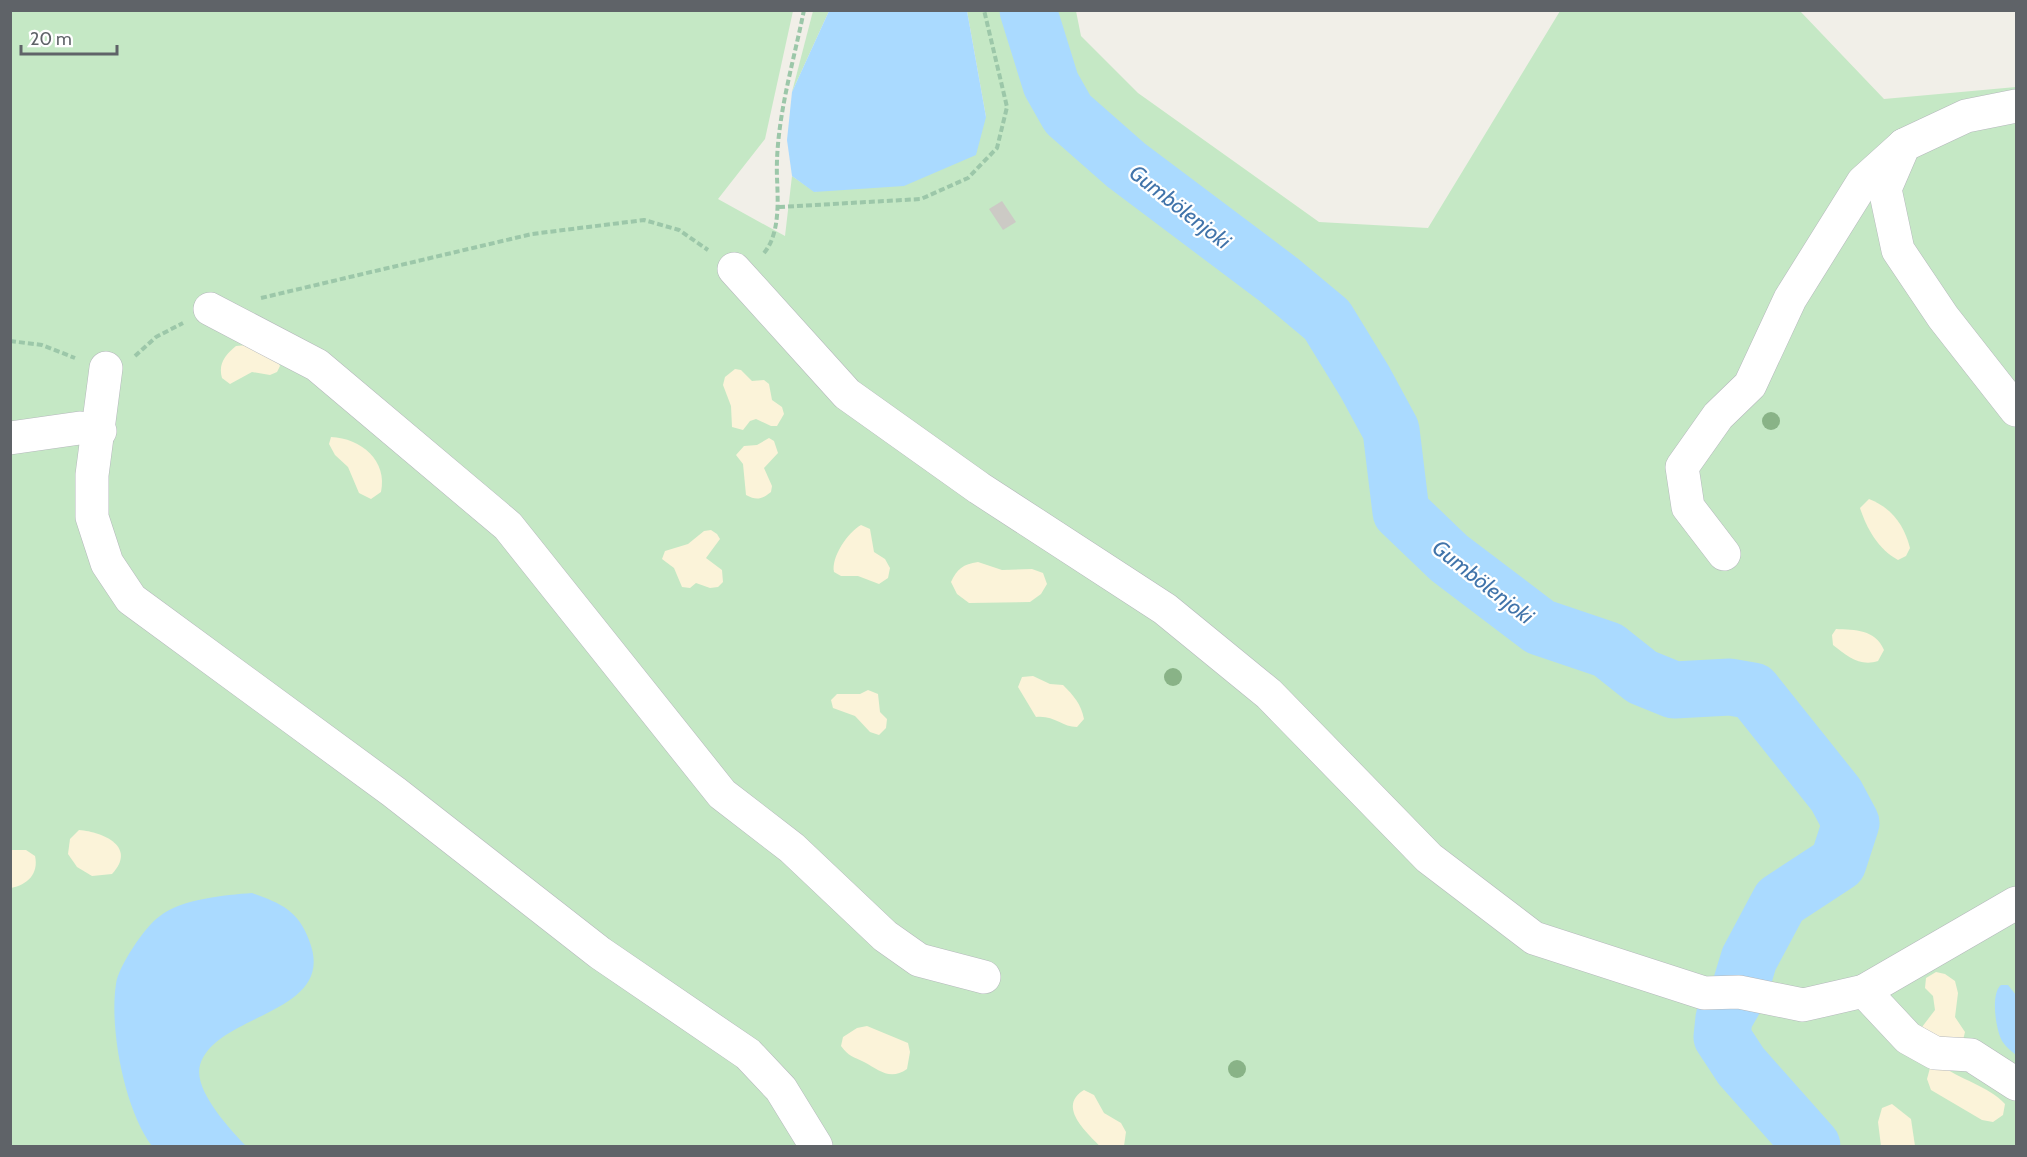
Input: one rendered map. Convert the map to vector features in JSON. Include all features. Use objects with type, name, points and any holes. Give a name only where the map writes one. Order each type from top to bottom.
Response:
[{"type":"lane","points":[[1724,554],[1688,507],[1682,467],[1718,416],[1750,385],[1790,299],[1863,182],[1904,145],[1966,116],[2016,106]]},
{"type":"lane","points":[[1904,145],[1885,189],[1899,250],[1943,317],[2016,410]]},
{"type":"lane","points":[[734,269],[847,394],[979,488],[1165,609],[1269,694],[1429,858],[1534,938],[1704,993],[1739,992],[1803,1005],[1864,991],[2016,905]]},
{"type":"lane","points":[[210,309],[316,365],[508,526],[722,794],[792,848],[885,936],[919,960],[984,977]]},
{"type":"lane","points":[[106,368],[100,431],[92,475],[92,518],[107,563],[131,599],[394,792],[600,953],[748,1054],[781,1089],[816,1146]]},
{"type":"lane","points":[[10,438],[80,428],[100,431]]},
{"type":"lane","points":[[1864,991],[1908,1038],[1935,1053],[1971,1055],[2016,1084]]},
{"type":"path","points":[[10,341],[42,345],[90,365],[106,368],[120,365],[156,337],[210,309],[532,234],[644,220],[679,230],[734,269],[755,263],[769,248],[779,207],[778,139],[804,10]]},
{"type":"path","points":[[779,207],[921,199],[968,178],[997,148],[1007,107],[984,10]]},
{"type":"green space","points":[[10,11],[793,11],[765,139],[718,199],[785,236],[792,176],[815,192],[986,117],[967,11],[1076,11],[1081,36],[1138,93],[1319,222],[1428,228],[1560,11],[1800,11],[1884,99],[2016,87],[2016,1146],[11,1146]]},
{"type":"green space","points":[[813,11],[829,11],[792,92]]},
{"type":"sand","points":[[247,345],[276,356],[280,366],[277,372],[270,375],[252,372],[230,384],[222,378],[223,360],[236,346]]},
{"type":"sand","points":[[735,369],[741,370],[752,381],[764,380],[769,384],[772,400],[782,407],[784,414],[777,426],[771,426],[756,419],[750,421],[743,430],[732,427],[731,406],[723,385],[725,377]]},
{"type":"sand","points":[[331,437],[352,442],[370,453],[380,470],[381,492],[371,499],[359,493],[348,467],[335,455],[329,444]]},
{"type":"sand","points":[[769,438],[774,441],[778,453],[764,468],[772,486],[771,492],[756,499],[746,495],[743,464],[736,455],[744,446],[757,445]]},
{"type":"sand","points":[[1869,499],[1884,507],[1896,518],[1910,548],[1906,556],[1898,560],[1874,538],[1860,508]]},
{"type":"sand","points":[[861,525],[870,529],[874,552],[885,559],[890,568],[888,578],[879,584],[858,576],[841,576],[834,572],[838,552],[851,533]]},
{"type":"sand","points":[[711,530],[720,539],[706,558],[722,570],[723,582],[718,587],[710,588],[696,583],[690,588],[682,587],[674,568],[662,559],[665,551],[688,544],[704,531]]},
{"type":"sand","points":[[978,562],[1002,570],[1032,569],[1043,573],[1047,584],[1041,594],[1030,602],[969,603],[957,594],[951,582],[961,568]]},
{"type":"sand","points":[[1836,629],[1870,634],[1884,650],[1878,661],[1865,663],[1838,649],[1833,645],[1832,635]]},
{"type":"sand","points":[[1033,676],[1050,684],[1063,685],[1070,693],[1083,714],[1084,719],[1077,727],[1048,718],[1036,717],[1018,687],[1022,677]]},
{"type":"sand","points":[[868,690],[878,694],[880,712],[887,719],[886,728],[879,735],[870,732],[855,716],[833,708],[831,700],[837,694],[860,694]]},
{"type":"sand","points":[[79,830],[107,838],[119,849],[121,856],[119,864],[112,874],[92,876],[77,867],[68,854],[70,839]]},
{"type":"sand","points":[[10,850],[26,850],[35,856],[36,862],[30,878],[11,888]]},
{"type":"sand","points":[[1936,972],[1945,974],[1955,981],[1958,993],[1955,1017],[1965,1032],[1963,1040],[1952,1046],[1922,1027],[1935,1010],[1933,996],[1925,988],[1926,978]]},
{"type":"sand","points":[[867,1026],[908,1043],[910,1052],[907,1069],[895,1074],[885,1073],[851,1056],[841,1046],[843,1037],[857,1028]]},
{"type":"sand","points":[[1939,1064],[1991,1092],[2005,1104],[2003,1115],[1993,1122],[1982,1120],[1931,1090],[1927,1079],[1930,1068]]},
{"type":"sand","points":[[1084,1090],[1094,1095],[1104,1113],[1121,1123],[1126,1132],[1124,1146],[1100,1146],[1077,1119],[1073,1104],[1076,1096]]},
{"type":"sand","points":[[1892,1104],[1911,1119],[1915,1146],[1881,1146],[1878,1122],[1882,1108]]},
{"type":"water","points":[[829,11],[967,11],[986,117],[976,155],[904,186],[814,192],[792,176],[787,140],[792,92]]},
{"type":"water","points":[[252,893],[279,904],[294,915],[309,940],[314,965],[307,984],[292,999],[228,1034],[211,1047],[200,1065],[199,1075],[207,1097],[246,1146],[152,1146],[142,1131],[134,1112],[121,1069],[114,1002],[118,977],[140,937],[154,921],[169,910],[204,899]]},
{"type":"water","points":[[2001,985],[2008,985],[2016,995],[2016,1055],[2002,1041],[1998,1029],[1995,1004]]},
{"type":"building","points":[[1002,201],[1016,222],[1003,230],[989,209]]},
{"type":"waterway","name":"Gumbölenjoki","points":[[1028,10],[1051,84],[1068,114],[1126,165],[1279,280],[1327,320],[1391,430],[1401,512],[1449,558],[1540,627],[1608,650],[1642,677],[1674,690],[1730,687],[1753,691],[1836,795],[1851,823],[1838,863],[1780,901],[1749,959],[1739,992],[1724,1018],[1722,1037],[1741,1066],[1812,1146]]}]
